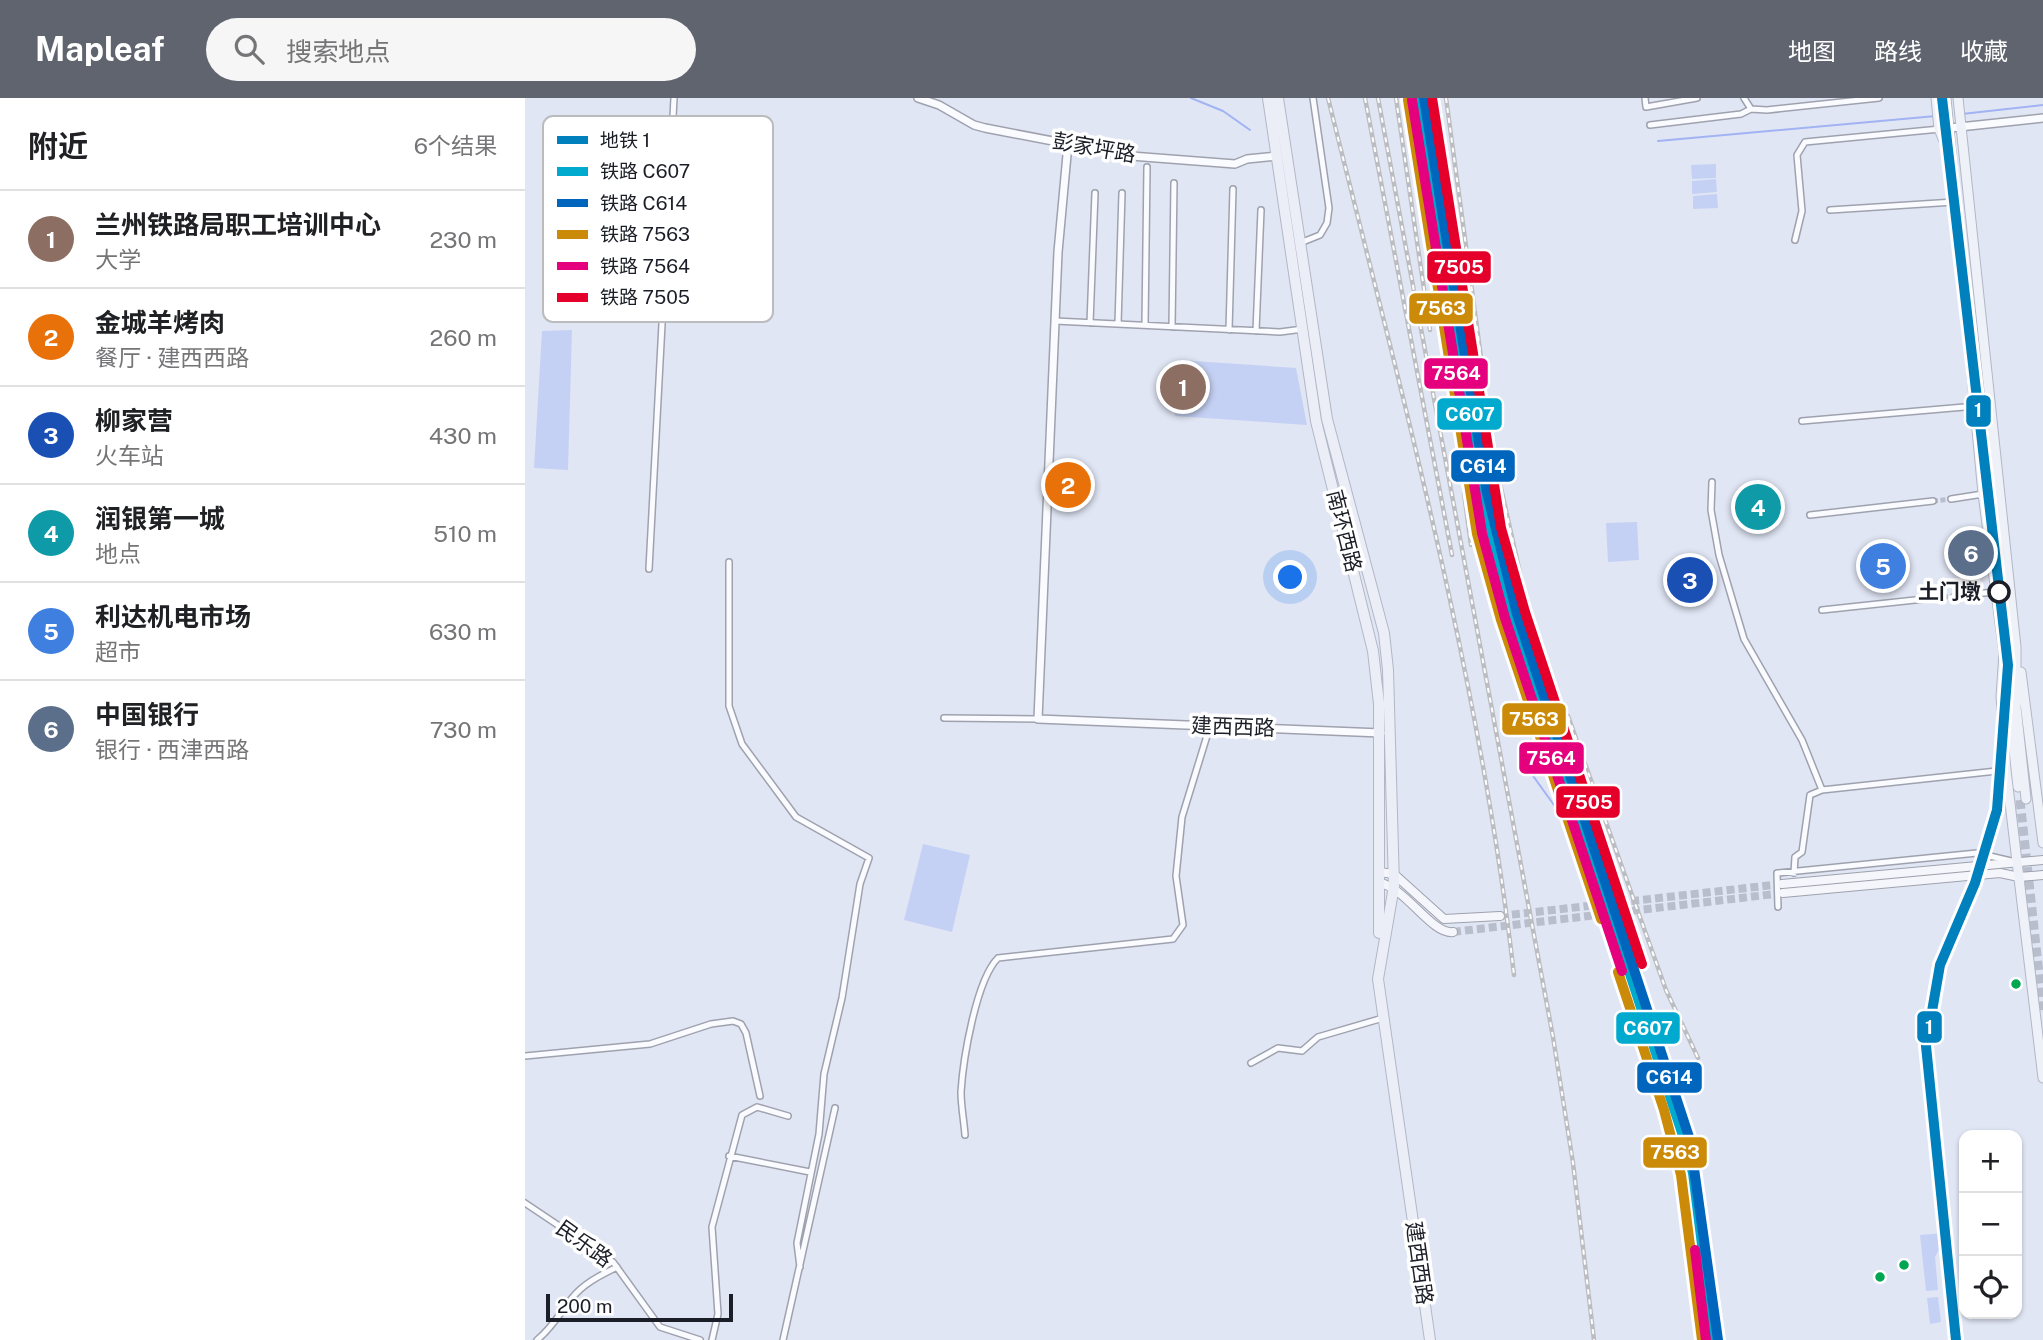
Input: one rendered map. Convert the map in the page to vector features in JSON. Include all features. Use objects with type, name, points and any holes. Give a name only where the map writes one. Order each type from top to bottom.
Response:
[{"type":"highway","name":"南环西路","points":[[1268,98],[1316,421],[1371,643],[1379,704],[1378,968]]},
{"type":"highway","name":"南环西路","points":[[1278,98],[1327,419],[1384,633],[1391,733]]},
{"type":"highway","name":"建西西路","points":[[1391,733],[1394,886],[1378,968],[1430,1340]]},
{"type":"main road","points":[[1936,99],[1938,120],[1952,160]]},
{"type":"main road","points":[[1958,101],[2016,647],[2027,706],[2043,843]]},
{"type":"main road","points":[[1947,102],[1954,202],[1983,494],[2023,800],[2016,707],[2016,647]]},
{"type":"main road","points":[[1983,494],[2000,492]]},
{"type":"main road","points":[[2004,653],[2001,696],[2007,770],[2043,1075]]},
{"type":"main road","points":[[2043,860],[1783,888],[2000,873],[2019,877],[2043,875]]},
{"type":"main road","points":[[1380,878],[1394,874],[1444,919],[1500,916]]},
{"type":"main road","points":[[1380,878],[1394,886],[1441,930],[1453,932]]},
{"type":"street","points":[[673,116],[674,98]]},
{"type":"street","name":"彭家坪路","points":[[918,98],[945,108],[974,125],[1131,156],[1201,164],[1235,164],[1247,159],[1277,156]]},
{"type":"street","points":[[1300,243],[1320,235],[1329,213],[1313,98]]},
{"type":"street","points":[[1646,98],[1646,107],[1697,98]]},
{"type":"street","points":[[1744,98],[1751,109]]},
{"type":"street","points":[[1650,125],[1741,114],[1751,109],[1787,110],[1879,98]]},
{"type":"street","points":[[1795,240],[1802,211],[1797,155],[1805,142],[1938,120],[1950,126],[2043,118]]},
{"type":"street","points":[[944,718],[1038,719],[1055,321],[1069,144]]},
{"type":"street","points":[[1145,325],[1147,167]]},
{"type":"street","points":[[1172,327],[1174,183]]},
{"type":"street","points":[[1229,330],[1233,188]]},
{"type":"street","points":[[1090,323],[1095,193]]},
{"type":"street","points":[[1118,324],[1122,194]]},
{"type":"street","points":[[1830,210],[1954,202]]},
{"type":"street","points":[[1257,331],[1261,210]]},
{"type":"street","points":[[1055,321],[1257,331],[1313,329]]},
{"type":"street","points":[[649,569],[662,322]]},
{"type":"street","points":[[1803,421],[1976,406]]},
{"type":"street","points":[[1712,482],[1711,510],[1719,555],[1744,639],[1802,740],[1822,790]]},
{"type":"street","points":[[1951,499],[1983,494]]},
{"type":"street","points":[[1810,515],[1933,501]]},
{"type":"street","points":[[729,562],[729,706],[742,744],[796,817],[869,858],[860,884],[842,998],[824,1074],[819,1134],[797,1243],[800,1267]]},
{"type":"street","points":[[1961,595],[1996,592]]},
{"type":"street","points":[[1822,610],[1943,597]]},
{"type":"street","name":"建西西路","points":[[1038,719],[1391,733]]},
{"type":"street","points":[[965,1135],[961,1092],[969,1042],[986,974],[998,958],[1173,939],[1181,932],[1183,925],[1176,876],[1182,817],[1210,726]]},
{"type":"street","points":[[1794,873],[1795,857],[1802,852],[1810,795],[1822,790],[2007,770]]},
{"type":"street","points":[[1778,907],[1777,873],[1977,853],[2018,862]]},
{"type":"street","points":[[1251,1063],[1278,1048],[1302,1051],[1318,1037],[1383,1018]]},
{"type":"street","points":[[525,1056],[650,1044],[711,1024],[733,1021],[741,1024],[746,1033],[760,1096]]},
{"type":"street","points":[[712,1340],[718,1314],[712,1227],[742,1115],[757,1107],[788,1116]]},
{"type":"street","points":[[783,1340],[835,1108]]},
{"type":"street","points":[[729,1156],[810,1172]]},
{"type":"street","name":"民乐路","points":[[525,1203],[617,1267],[660,1327],[700,1340]]},
{"type":"street","points":[[537,1340],[557,1320],[573,1296],[589,1282],[617,1267]]},
{"type":"shaded area","points":[[1716,164],[1716,178],[1692,179],[1691,165]]},
{"type":"shaded area","points":[[1716,179],[1717,192],[1692,194],[1692,181]]},
{"type":"shaded area","points":[[1717,194],[1718,208],[1693,209],[1693,196]]},
{"type":"shaded area","points":[[572,330],[568,470],[534,468],[542,331]]},
{"type":"shaded area","points":[[1179,360],[1296,368],[1307,425],[1175,416]]},
{"type":"shaded area","points":[[1637,522],[1639,560],[1608,562],[1606,523]]},
{"type":"shaded area","points":[[923,844],[970,855],[952,932],[904,920]]},
{"type":"shaded area","points":[[1945,1233],[1935,1257],[1938,1290],[1926,1291],[1920,1235]]},
{"type":"shaded area","points":[[1938,1297],[1941,1322],[1930,1324],[1927,1298]]},
{"type":"waterway","points":[[1191,98],[1223,111],[1250,130]]},
{"type":"waterway","points":[[1962,114],[2043,105]]},
{"type":"waterway","points":[[1658,141],[1936,116]]},
{"type":"waterway","points":[[1518,755],[1559,812],[1565,811]]},
{"type":"tunnel","points":[[1933,501],[1951,499]]},
{"type":"tunnel","points":[[1943,597],[1961,595]]},
{"type":"tunnel","points":[[2020,800],[2043,1010]]},
{"type":"tunnel","points":[[1500,916],[1782,884]]},
{"type":"tunnel","points":[[1453,932],[1783,893]]},
{"type":"railway","points":[[1328,98],[1410,424],[1459,643],[1481,753],[1514,975]]},
{"type":"railway","points":[[1365,98],[1452,555]]},
{"type":"railway","points":[[1378,98],[1553,1037],[1573,1163],[1594,1340]]},
{"type":"railway","points":[[1396,98],[1430,330]]},
{"type":"railway","points":[[1410,98],[1450,386]]},
{"type":"railway","points":[[1429,98],[1499,529],[1522,613],[1642,975]]},
{"type":"railway","points":[[1446,98],[1482,365]]},
{"type":"railway","points":[[1449,377],[1488,554],[1634,996]]},
{"type":"railway","points":[[1499,479],[1522,582]]},
{"type":"railway","points":[[1464,493],[1471,545]]},
{"type":"railway","points":[[1568,716],[1666,990],[1698,1058]]},
{"type":"metro line","name":"1","points":[[1942,98],[2008,665],[1997,810],[1975,883],[1940,965],[1926,1046],[1956,1340]]},
{"type":"rail line","name":"C607","points":[[1420,98],[1482,494],[1513,616],[1685,1142],[1693,1173],[1714,1340]]},
{"type":"rail line","name":"C614","points":[[1424,98],[1487,493],[1517,614],[1690,1140],[1718,1340]]},
{"type":"rail line","name":"7505","points":[[1432,98],[1501,528],[1525,612],[1642,964]]},
{"type":"rail line","name":"7563","points":[[1408,100],[1477,534],[1501,620],[1601,919]]},
{"type":"rail line","name":"7564","points":[[1412,100],[1482,533],[1505,618],[1622,971]]},
{"type":"rail line","name":"7563","points":[[1618,972],[1664,1110],[1681,1175],[1702,1340]]},
{"type":"rail line","name":"7564","points":[[1695,1250],[1706,1340]]},
{"type":"place","name":"兰州铁路局职工培训中心","points":[[1183,387]]},
{"type":"place","name":"金城羊烤肉","points":[[1068,485]]},
{"type":"place","name":"润银第一城","points":[[1758,507]]},
{"type":"place","name":"中国银行","points":[[1971,553]]},
{"type":"place","name":"利达机电市场","points":[[1883,566]]},
{"type":"place","name":"柳家营","points":[[1690,580]]},
{"type":"place","name":"土门墩","points":[[1999,592]]}]
